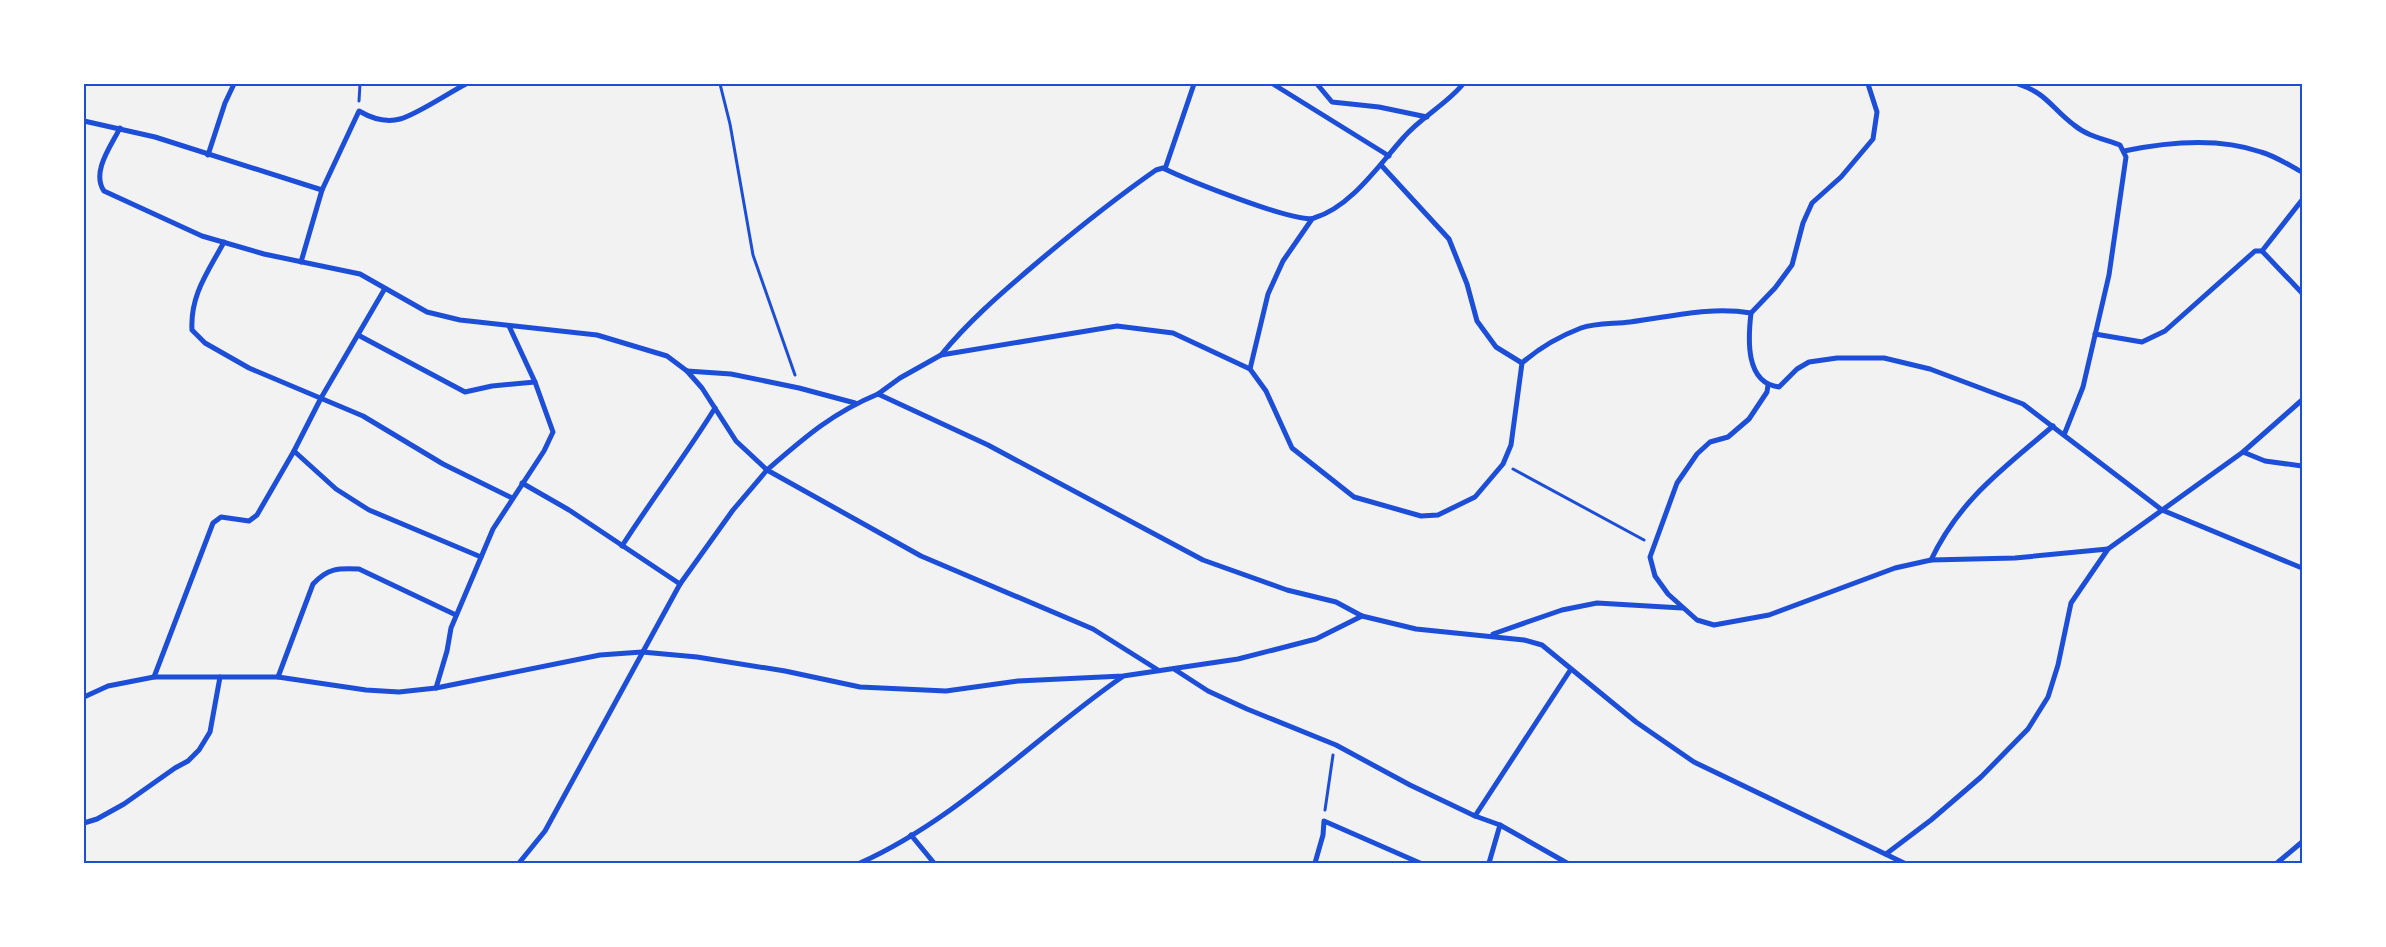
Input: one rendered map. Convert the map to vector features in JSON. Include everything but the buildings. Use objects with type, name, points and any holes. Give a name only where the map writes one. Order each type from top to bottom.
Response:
[{"type":"street","points":[[208,155],[225,103],[234,84]]},
{"type":"street","points":[[301,262],[322,190],[359,111],[377,119],[400,119],[466,84]]},
{"type":"street","points":[[1166,170],[1194,84]]},
{"type":"street","points":[[1273,84],[1389,156]]},
{"type":"street","points":[[1317,84],[1332,102],[1379,107],[1427,117]]},
{"type":"street","points":[[1250,369],[1268,294],[1283,262],[1312,219],[1331,210],[1358,189],[1389,156],[1404,136],[1463,84]]},
{"type":"street","points":[[1868,84],[1877,112],[1873,139],[1841,177],[1812,203],[1803,223],[1792,265],[1774,288],[1750,313],[1748,339],[1757,376],[1768,386],[1779,387],[1797,369],[1809,362],[1837,358],[1884,358],[1930,369],[2023,404],[2162,510],[2302,568]]},
{"type":"street","points":[[2018,84],[2047,98],[2074,126],[2087,134],[2120,144],[2126,157],[2109,275],[2083,387],[2064,435]]},
{"type":"street","points":[[84,121],[120,128],[322,190]]},
{"type":"street","points":[[120,128],[99,176],[100,185],[104,191],[202,236],[301,262],[360,274],[384,290],[427,312],[460,320],[597,335],[667,356],[687,372],[702,388],[736,440],[767,470],[921,556],[1093,629],[1158,670]]},
{"type":"street","points":[[2124,151],[2165,143],[2227,144],[2261,152],[2302,172]]},
{"type":"street","points":[[1381,165],[1449,239],[1464,275],[1477,322],[1496,347],[1522,363]]},
{"type":"street","points":[[941,355],[965,326],[1046,254],[1103,208],[1156,170],[1166,170],[1260,206],[1312,219]]},
{"type":"street","points":[[2262,251],[2302,200]]},
{"type":"street","points":[[224,242],[194,298],[191,313],[192,330],[205,343],[249,368],[363,416],[443,464],[512,498]]},
{"type":"street","points":[[2095,334],[2142,342],[2165,331],[2255,251],[2262,251],[2302,292]]},
{"type":"street","points":[[154,678],[214,523],[221,517],[249,521],[258,515],[321,398],[384,290]]},
{"type":"street","points":[[520,863],[545,831],[680,584],[733,510],[767,470],[830,418],[855,403],[878,394],[900,378],[941,355],[1117,326],[1172,333],[1250,369],[1266,391],[1292,448],[1354,497],[1421,516],[1438,515],[1475,497],[1503,464],[1511,445],[1522,363],[1538,352],[1583,327],[1630,322],[1712,309],[1750,313]]},
{"type":"street","points":[[436,688],[447,651],[451,628],[493,529],[544,451],[553,432],[535,382],[509,326]]},
{"type":"street","points":[[358,335],[465,392],[492,386],[535,382]]},
{"type":"street","points":[[687,372],[731,374],[799,388],[855,403]]},
{"type":"street","points":[[1768,386],[1767,392],[1749,420],[1728,437],[1710,442],[1696,454],[1677,483],[1650,557],[1655,576],[1668,594],[1698,620],[1714,624],[1769,615],[1895,568],[1931,560],[2015,558],[2108,549]]},
{"type":"street","points":[[878,394],[988,444],[1203,560],[1287,590],[1336,602],[1362,616],[1416,629],[1448,634],[1524,640],[1542,645],[1636,722],[1694,762],[1904,863]]},
{"type":"street","points":[[1886,854],[1931,820],[1980,777],[2028,729],[2048,697],[2058,665],[2071,602],[2108,549],[2243,452],[2302,400]]},
{"type":"street","points":[[622,546],[648,504],[692,444],[715,408]]},
{"type":"street","points":[[1931,560],[1943,535],[1969,499],[2053,426]]},
{"type":"street","points":[[294,451],[336,489],[369,510],[481,556]]},
{"type":"street","points":[[2243,452],[2266,461],[2302,466]]},
{"type":"street","points":[[522,483],[569,510],[680,584]]},
{"type":"street","points":[[278,676],[314,584],[324,572],[342,568],[359,569],[456,615]]},
{"type":"street","points":[[1490,636],[1562,610],[1597,603],[1683,608]]},
{"type":"street","points":[[84,697],[108,686],[154,678],[278,676],[366,690],[399,692],[436,688],[600,655],[642,652],[698,657],[784,671],[860,687],[946,691],[1018,681],[1123,676],[1238,658],[1316,639],[1362,616]]},
{"type":"street","points":[[1174,669],[1208,691],[1336,744],[1410,785],[1475,816],[1500,825],[1567,863]]},
{"type":"street","points":[[1475,816],[1571,669]]},
{"type":"street","points":[[860,863],[911,835],[991,779],[1088,701],[1123,676]]},
{"type":"street","points":[[84,823],[97,819],[124,804],[194,756],[210,732],[220,677]]},
{"type":"street","points":[[1315,863],[1323,835],[1324,821],[1420,863]]},
{"type":"street","points":[[1489,863],[1500,825]]},
{"type":"street","points":[[911,835],[934,863]]},
{"type":"street","points":[[2278,863],[2302,842]]},
{"type":"path","points":[[359,111],[360,84]]},
{"type":"path","points":[[720,84],[730,124],[753,255],[799,388]]},
{"type":"path","points":[[1503,464],[1654,546]]},
{"type":"path","points":[[1324,821],[1325,802],[1336,744]]}]
